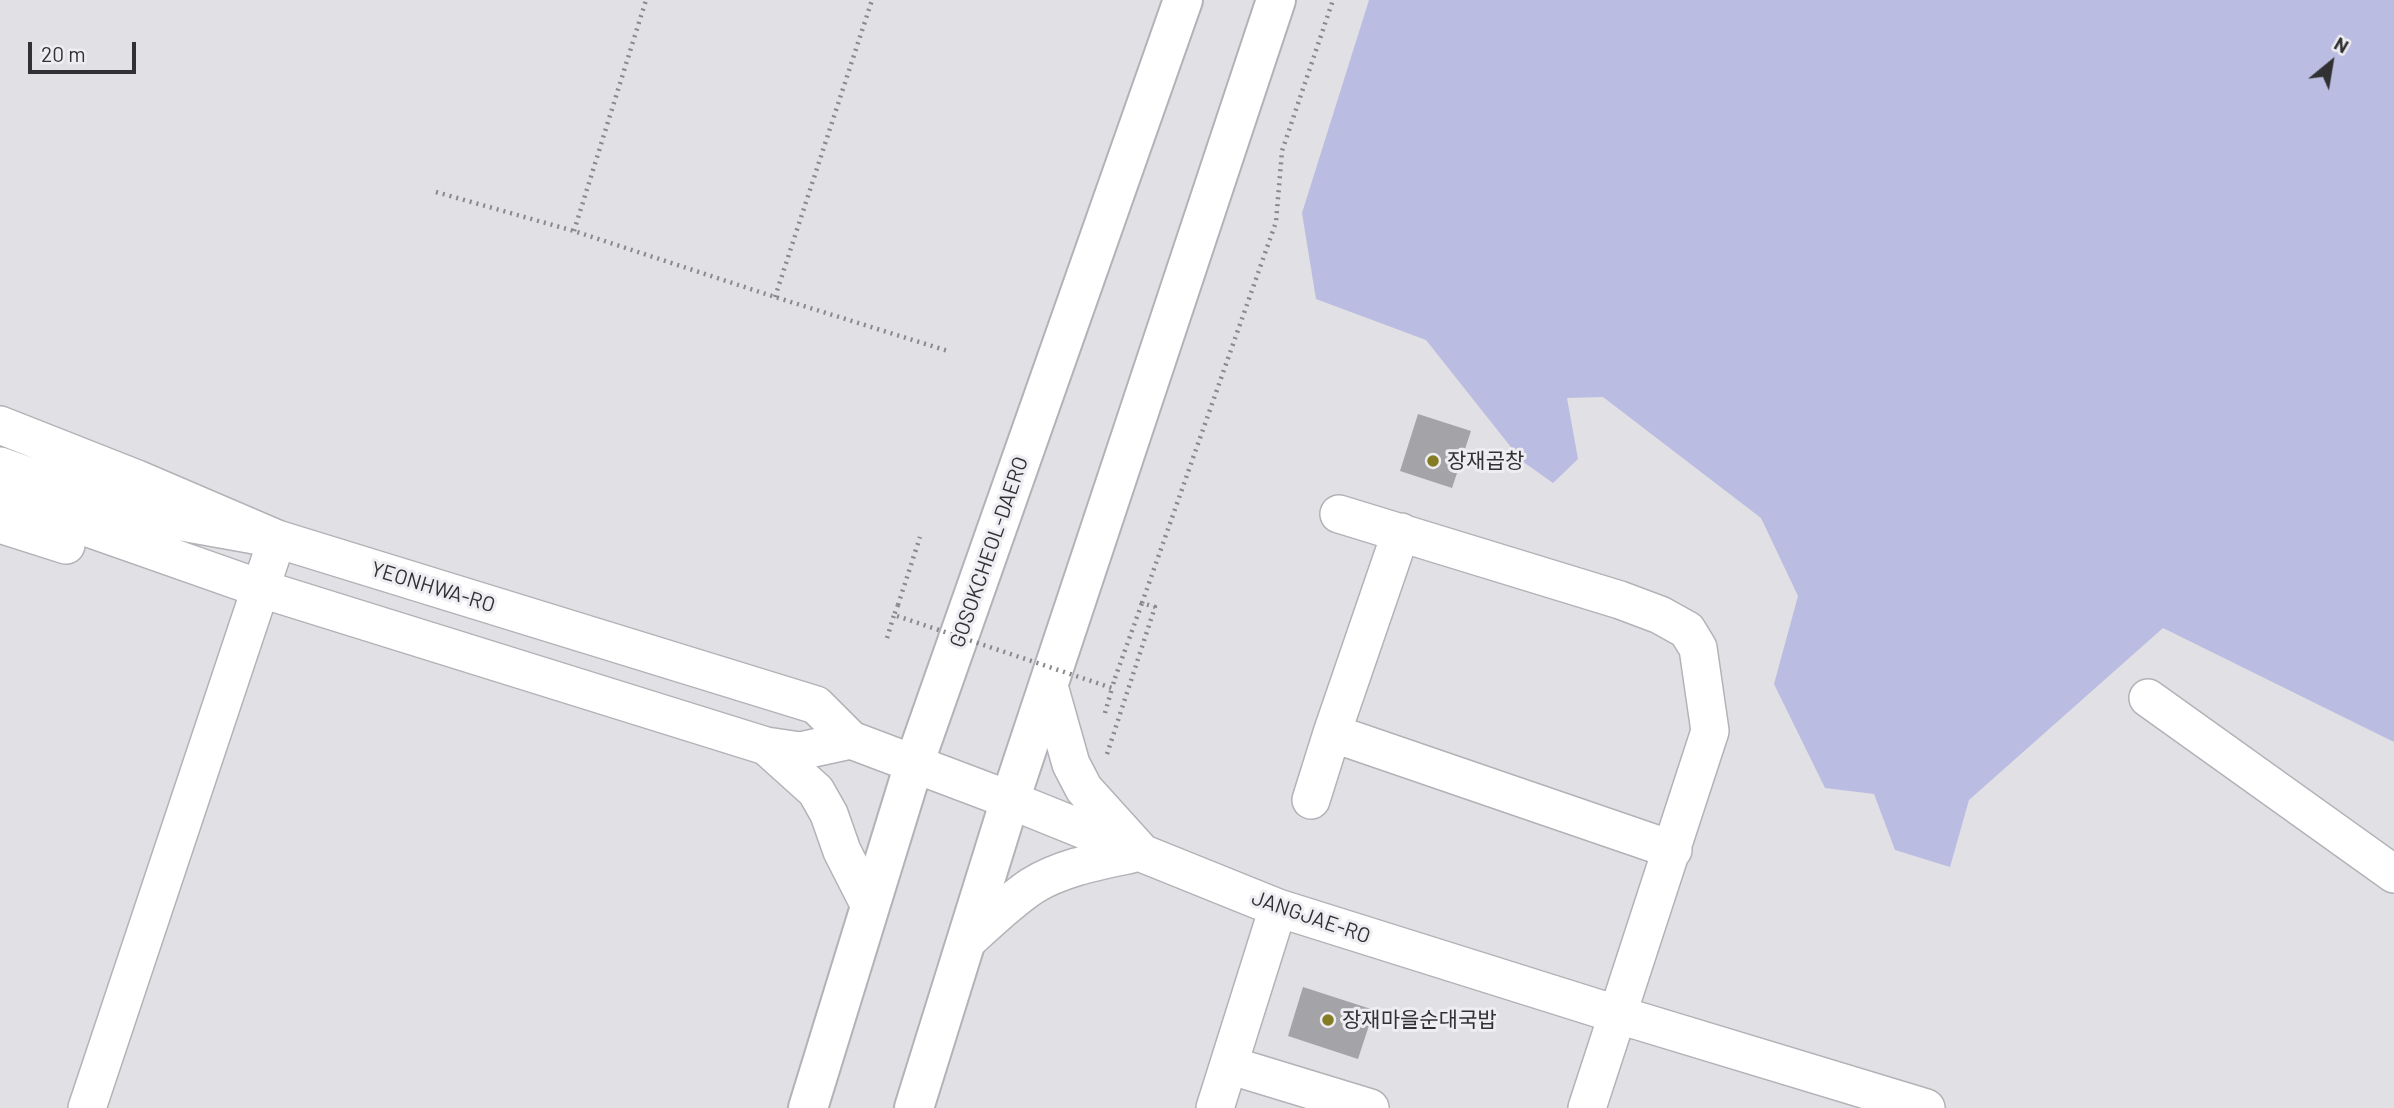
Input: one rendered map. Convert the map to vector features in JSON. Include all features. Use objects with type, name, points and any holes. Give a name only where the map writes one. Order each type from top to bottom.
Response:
[{"type":"main road","name":"GOSOKCHEOL-DAERO","points":[[808,1108],[914,764],[1183,0]]},
{"type":"main road","points":[[914,1108],[1010,800],[1276,0]]},
{"type":"street","points":[[0,425],[278,539],[87,1108]]},
{"type":"street","name":"YEONHWA-RO","points":[[0,466],[132,513],[278,539],[816,705],[851,740],[1010,800]]},
{"type":"street","points":[[0,496],[262,589],[766,746],[800,751],[851,740]]},
{"type":"street","points":[[1339,514],[1620,600],[1660,615],[1687,630],[1698,648],[1710,731],[1587,1108]]},
{"type":"street","points":[[0,524],[152,573],[262,589]]},
{"type":"street","points":[[1311,800],[1401,532]]},
{"type":"street","points":[[966,942],[1035,885],[1079,866],[1141,852],[1084,789],[1071,764],[1049,686]]},
{"type":"street","points":[[2148,698],[2394,874]]},
{"type":"street","points":[[1332,733],[1673,850]]},
{"type":"street","points":[[766,746],[816,791],[870,906]]},
{"type":"street","name":"JANGJAE-RO","points":[[1010,800],[1278,908],[1926,1108]]},
{"type":"street","points":[[1215,1108],[1278,908]]},
{"type":"street","points":[[1229,1065],[1370,1108]]},
{"type":"path","points":[[575,231],[646,0]]},
{"type":"path","points":[[775,297],[872,0]]},
{"type":"path","points":[[1105,713],[1276,222],[1282,151],[1333,0]]},
{"type":"path","points":[[436,192],[575,231],[948,351]]},
{"type":"path","points":[[887,638],[920,537]]},
{"type":"path","points":[[1107,755],[1155,607],[1142,603]]},
{"type":"path","points":[[894,615],[1112,688]]},
{"type":"shaded area","points":[[1369,0],[2394,0],[2394,742],[2163,628],[1969,800],[1950,867],[1895,850],[1874,794],[1825,788],[1774,684],[1798,596],[1761,518],[1603,397],[1567,398],[1578,459],[1553,483],[1522,461],[1426,340],[1316,299],[1302,213]]},
{"type":"building","points":[[1418,414],[1471,431],[1452,488],[1400,471]]},
{"type":"building","points":[[1303,987],[1374,1010],[1358,1059],[1288,1036]]},
{"type":"place","name":"장재곱창","points":[[1433,461]]},
{"type":"place","name":"장재마을순대국밥","points":[[1328,1020]]}]
